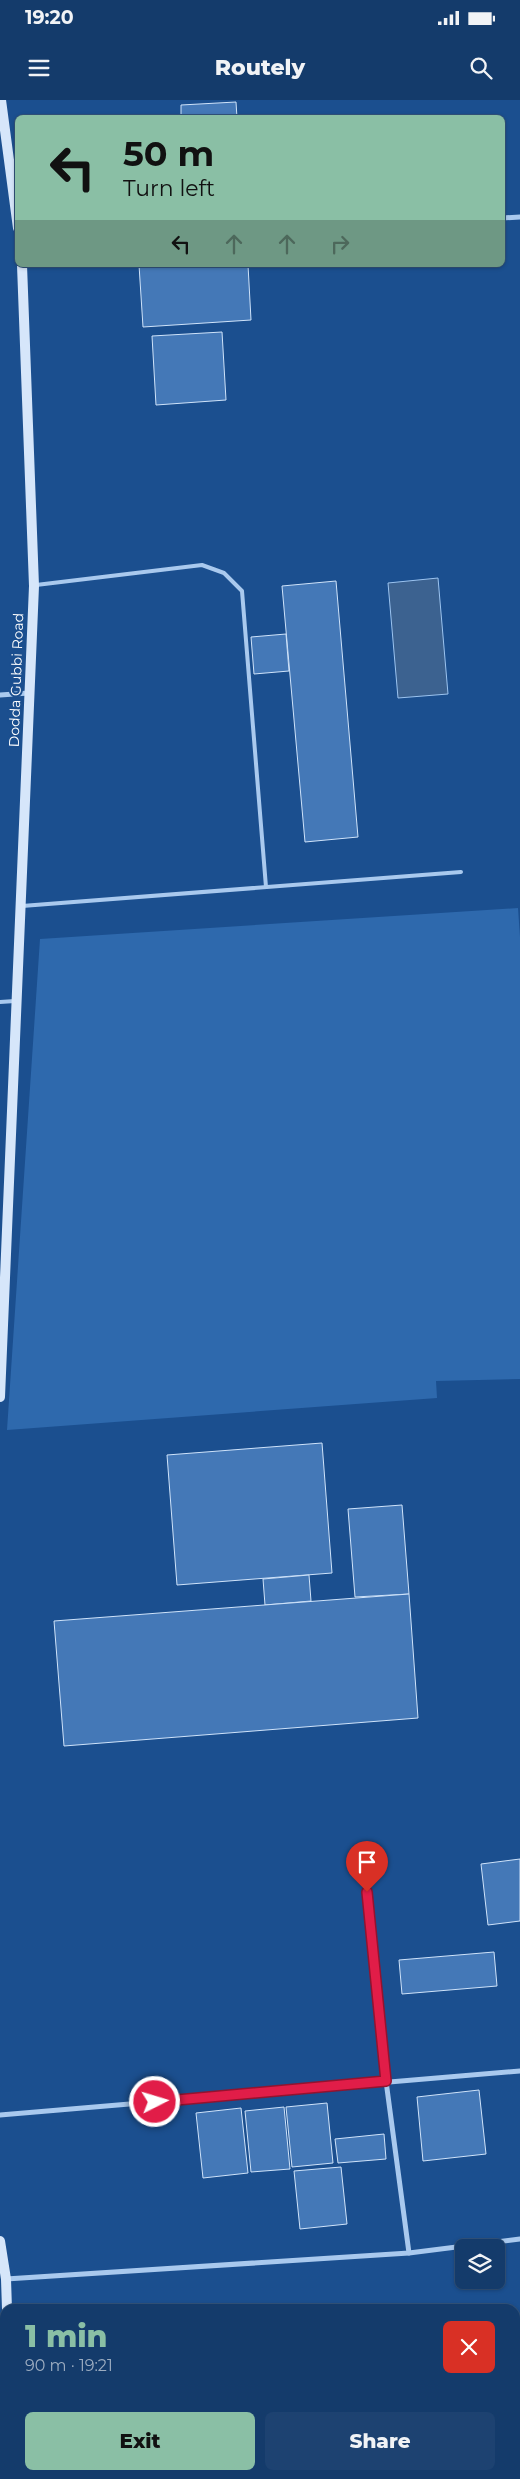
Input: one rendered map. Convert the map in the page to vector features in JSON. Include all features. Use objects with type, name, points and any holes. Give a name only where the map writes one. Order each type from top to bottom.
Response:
[{"type":"main road","points":[[1,100],[15,205]]},
{"type":"main road","name":"Dodda Gubbi Road","points":[[0,1397],[34,586],[22,267]]},
{"type":"main road","points":[[0,2241],[6,2279],[7,2304]]},
{"type":"street","points":[[505,218],[520,217]]},
{"type":"street","points":[[0,695],[29,693]]},
{"type":"street","points":[[367,1892],[386,2081],[409,2253]]},
{"type":"street","points":[[0,2115],[520,2071]]},
{"type":"street","points":[[6,2279],[409,2253],[520,2239]]},
{"type":"lane","points":[[34,586],[202,566],[224,573],[242,591],[266,887]]},
{"type":"lane","points":[[20,906],[460,872]]},
{"type":"lane","points":[[0,1002],[17,1001]]},
{"type":"shaded area","points":[[438,578],[448,694],[398,698],[388,583]]},
{"type":"shaded area","points":[[518,908],[520,937],[520,1379],[436,1381],[437,1398],[7,1430],[40,939]]},
{"type":"building","points":[[236,102],[237,115],[181,115],[181,105]]},
{"type":"building","points":[[139,267],[248,267],[251,320],[143,327]]},
{"type":"building","points":[[222,332],[226,400],[156,405],[152,336]]},
{"type":"building","points":[[336,581],[358,837],[305,842],[282,586]]},
{"type":"building","points":[[286,634],[289,671],[254,674],[251,637]]},
{"type":"building","points":[[322,1443],[332,1573],[177,1585],[167,1455]]},
{"type":"building","points":[[402,1505],[409,1594],[355,1597],[348,1509]]},
{"type":"building","points":[[309,1575],[311,1601],[265,1605],[263,1579]]},
{"type":"building","points":[[409,1594],[418,1718],[64,1746],[54,1621]]},
{"type":"building","points":[[520,1859],[520,1921],[488,1925],[481,1864]]},
{"type":"building","points":[[494,1952],[497,1986],[402,1994],[399,1960]]},
{"type":"building","points":[[479,2090],[486,2154],[423,2161],[417,2097]]},
{"type":"building","points":[[327,2103],[333,2163],[292,2167],[286,2107]]},
{"type":"building","points":[[284,2107],[290,2169],[251,2172],[245,2111]]},
{"type":"building","points":[[241,2108],[248,2173],[203,2178],[196,2113]]},
{"type":"building","points":[[384,2134],[386,2159],[338,2163],[335,2139]]},
{"type":"building","points":[[341,2167],[347,2224],[300,2229],[294,2171]]},
{"type":"route","points":[[155,2102],[386,2081],[367,1892]]}]
